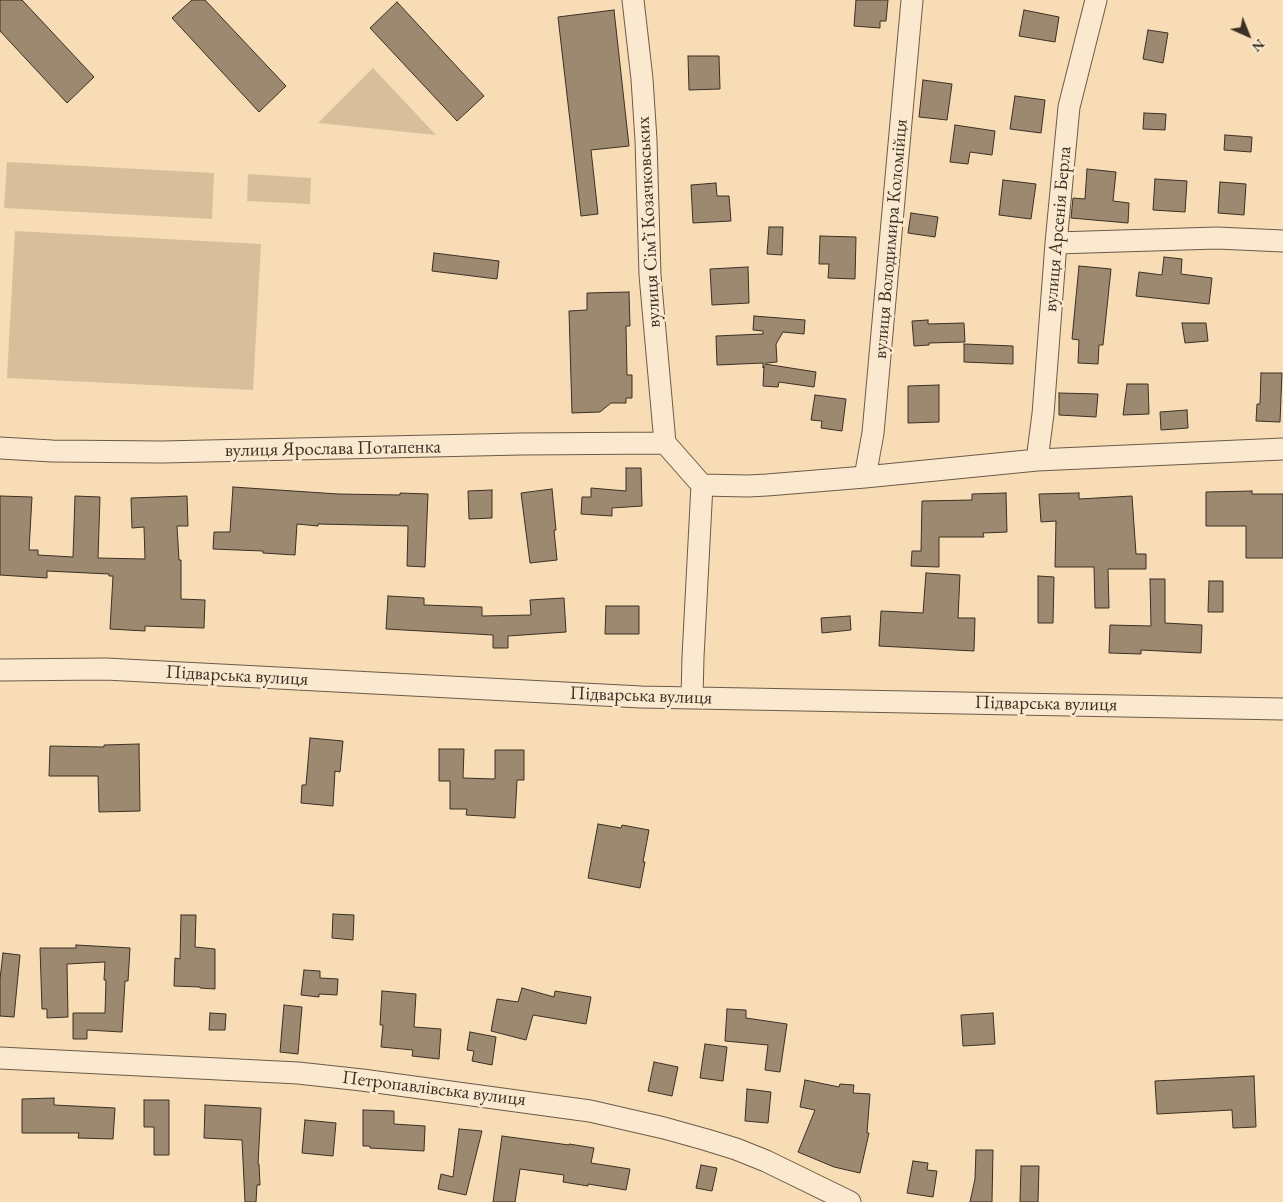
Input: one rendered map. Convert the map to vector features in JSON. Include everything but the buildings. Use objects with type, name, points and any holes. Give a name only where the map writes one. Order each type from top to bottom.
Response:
[{"type":"street","name":"вулиця Сімʼї Козачковських","points":[[633,0],[642,79],[650,274],[665,443]]},
{"type":"street","name":"вулиця Володимира Коломійця","points":[[866,477],[874,433],[912,0]]},
{"type":"street","name":"вулиця Арсенія Берла","points":[[1037,460],[1043,414],[1069,107],[1096,0]]},
{"type":"street","points":[[1056,243],[1218,238],[1283,241]]},
{"type":"street","name":"вулиця Ярослава Потапенка","points":[[0,448],[52,451],[162,452],[521,444],[665,443]]},
{"type":"street","points":[[665,443],[702,485],[692,698]]},
{"type":"street","points":[[702,485],[758,486],[1037,460],[1283,449]]},
{"type":"street","name":"Підварська вулиця","points":[[0,670],[106,669],[641,697],[1283,709]]},
{"type":"street","name":"Петропавлівська вулиця","points":[[0,1058],[298,1073],[590,1111],[664,1128],[736,1149],[766,1161],[850,1202]]},
{"type":"shaded area","points":[[373,68],[436,135],[318,123]]},
{"type":"shaded area","points":[[7,162],[214,173],[212,219],[4,208]]},
{"type":"shaded area","points":[[248,174],[311,178],[310,204],[247,201]]},
{"type":"shaded area","points":[[15,231],[261,244],[253,390],[7,378]]}]
